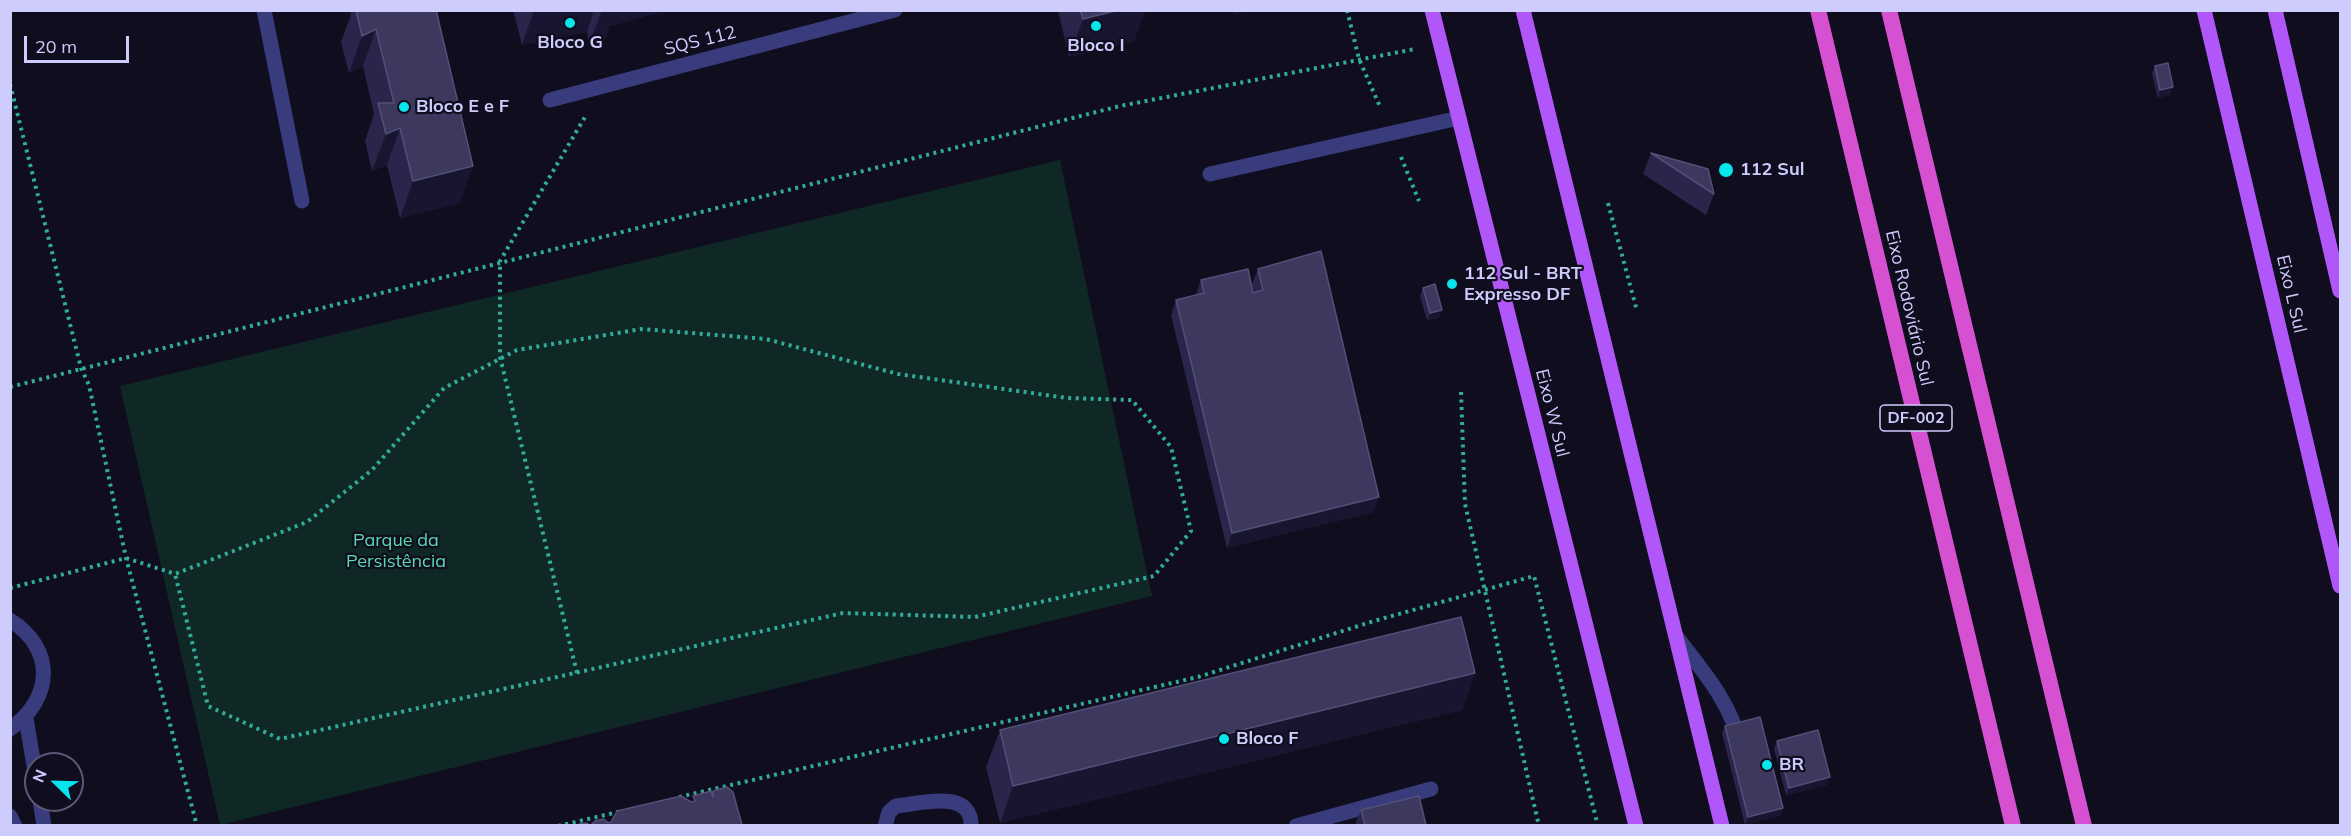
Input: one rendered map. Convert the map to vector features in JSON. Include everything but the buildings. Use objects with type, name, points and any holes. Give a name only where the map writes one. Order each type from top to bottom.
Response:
[{"type":"highway","name":"Eixo Rodoviário Sul","points":[[1818,10],[2013,825]]},
{"type":"highway","points":[[1889,10],[2084,825]]},
{"type":"main road","name":"Eixo W Sul","points":[[1432,10],[1636,825]]},
{"type":"main road","points":[[1523,10],[1722,825]]},
{"type":"main road","name":"Eixo L Sul","points":[[2204,10],[2340,586]]},
{"type":"main road","points":[[2275,10],[2340,291]]},
{"type":"street","points":[[264,10],[302,201]]},
{"type":"street","name":"SQS 112","points":[[550,100],[895,10]]},
{"type":"street","points":[[1210,174],[1460,118]]},
{"type":"street","points":[[10,620],[26,630],[40,651],[44,674],[40,698],[26,718],[10,729]]},
{"type":"street","points":[[1676,636],[1707,678],[1736,724],[1742,758]]},
{"type":"street","points":[[26,718],[32,752]]},
{"type":"street","points":[[1296,825],[1431,789]]},
{"type":"street","points":[[885,825],[889,812],[896,806],[953,800],[966,807],[971,815],[971,825]]},
{"type":"street","points":[[10,816],[15,825]]},
{"type":"path","points":[[1347,10],[1359,59]]},
{"type":"path","points":[[10,387],[500,261],[1120,106],[1440,44]]},
{"type":"path","points":[[10,84],[81,368],[89,385],[126,558],[197,825]]},
{"type":"path","points":[[577,673],[500,357],[500,261],[604,86]]},
{"type":"path","points":[[1608,203],[1638,311]]},
{"type":"path","points":[[10,588],[126,558],[175,574],[307,522],[372,470],[444,388],[517,350],[641,329],[766,339],[898,374],[1067,398],[1132,400],[1171,447],[1191,531],[1154,576],[975,617],[843,613],[280,739],[208,706],[175,574]]},
{"type":"path","points":[[1461,392],[1465,504],[1539,825]]},
{"type":"path","points":[[674,798],[1198,677],[1374,621],[1534,576],[1597,825]]},
{"type":"path","points":[[558,825],[628,809]]},
{"type":"green space","name":"Parque da Persistência","points":[[1060,160],[1152,596],[220,825],[120,386]]},
{"type":"place","name":"Bloco G","points":[[570,23]]},
{"type":"place","name":"Bloco I","points":[[1096,26]]},
{"type":"place","name":"Bloco E e F","points":[[404,107]]},
{"type":"place","name":"112 Sul","points":[[1726,170]]},
{"type":"place","name":"112 Sul - BRT Expresso DF","points":[[1452,284]]},
{"type":"place","name":"Bloco F","points":[[1224,739]]},
{"type":"place","name":"BR","points":[[1767,765]]}]
